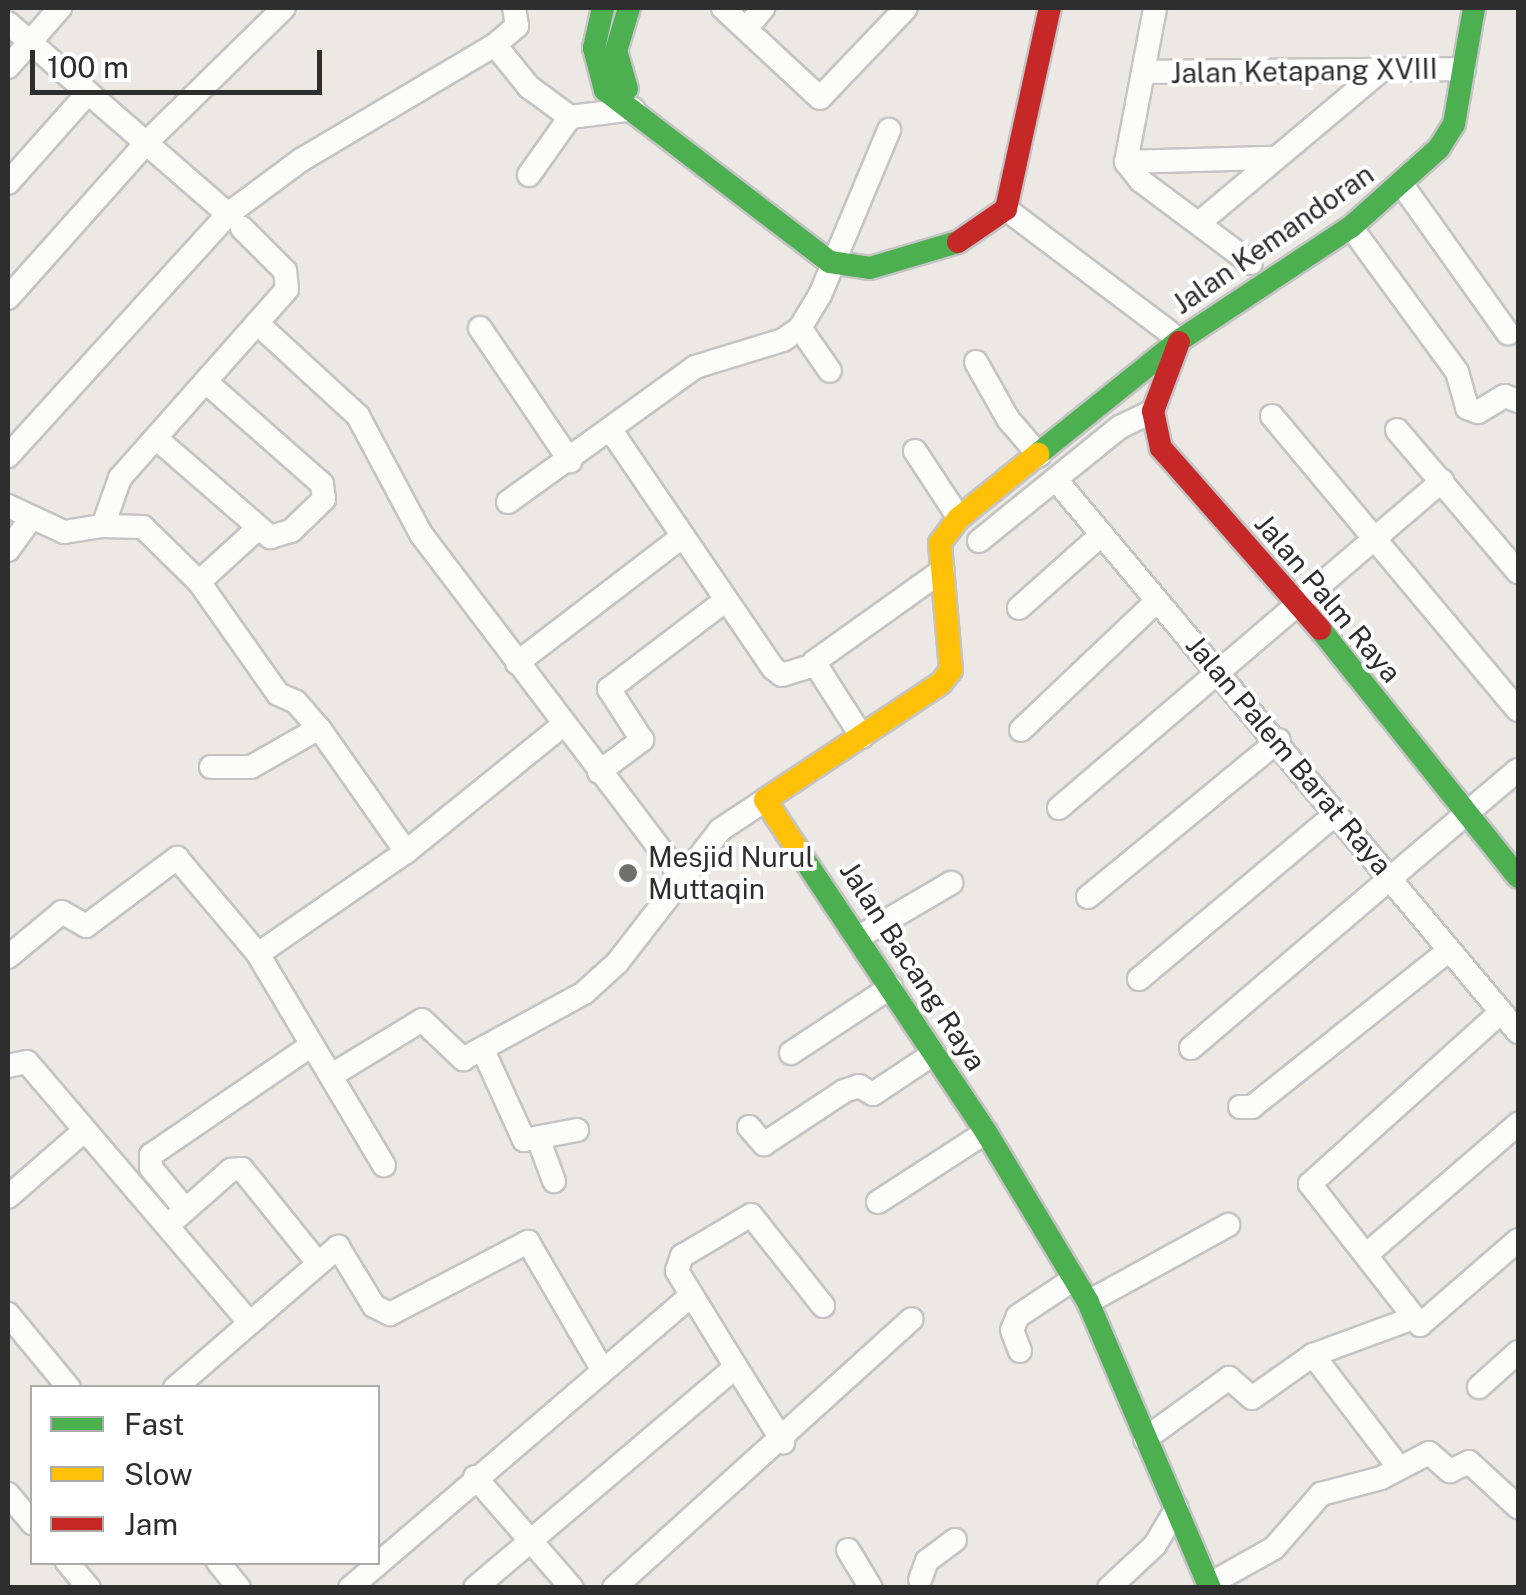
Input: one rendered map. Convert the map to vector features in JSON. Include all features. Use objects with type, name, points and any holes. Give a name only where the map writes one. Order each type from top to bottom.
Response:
[{"type":"street","points":[[8,67],[60,8]]},
{"type":"street","points":[[8,298],[146,143],[284,8]]},
{"type":"street","points":[[8,456],[235,221],[314,151],[495,45],[518,26],[514,8]]},
{"type":"street","points":[[603,8],[594,48],[604,90],[634,109],[830,262],[870,268],[908,261],[978,233],[1006,209],[1050,8]]},
{"type":"street","points":[[629,8],[616,52],[634,109]]},
{"type":"street","points":[[723,8],[820,98],[906,8]]},
{"type":"street","points":[[746,28],[763,8]]},
{"type":"street","points":[[1155,8],[1126,162],[1135,176],[1251,262]]},
{"type":"street","name":"Jalan Kemandoran","points":[[1038,455],[1180,340],[1351,226],[1403,186],[1454,124],[1474,8]]},
{"type":"street","points":[[8,23],[235,221],[289,281],[257,323],[120,478],[103,526]]},
{"type":"street","points":[[495,45],[528,87],[570,117],[634,109]]},
{"type":"street","name":"Jalan Ketapang XVIII","points":[[1144,72],[1464,69]]},
{"type":"street","points":[[1199,223],[1380,71]]},
{"type":"street","points":[[8,183],[86,95]]},
{"type":"street","points":[[528,174],[570,117]]},
{"type":"street","points":[[508,502],[612,432],[696,367],[782,340],[800,328],[820,296],[830,262],[889,130]]},
{"type":"street","points":[[1126,162],[1273,158]]},
{"type":"street","points":[[1403,186],[1508,333]]},
{"type":"street","points":[[980,540],[1120,428],[1153,412],[1180,340],[1006,209]]},
{"type":"street","points":[[1351,226],[1458,372],[1467,408],[1478,412],[1505,396],[1518,401]]},
{"type":"street","points":[[257,323],[358,416],[421,534],[682,878]]},
{"type":"street","points":[[480,328],[570,462]]},
{"type":"street","points":[[800,328],[830,371]]},
{"type":"street","points":[[332,1076],[422,1020],[456,1059],[484,1050],[603,978],[720,830],[862,737],[951,670],[942,537],[959,518],[1038,455],[1008,419],[976,362]]},
{"type":"street","points":[[157,439],[256,530],[270,537],[291,531],[324,499],[325,490],[206,382]]},
{"type":"street","name":"Jalan Palm Raya","points":[[1153,412],[1161,448],[1178,471],[1300,604],[1518,877]]},
{"type":"street","points":[[1272,416],[1518,710]]},
{"type":"street","points":[[1397,430],[1518,572]]},
{"type":"street","points":[[612,432],[777,672],[814,665]]},
{"type":"street","points":[[915,450],[959,518]]},
{"type":"street","name":"Jalan Palem Barat Raya","points":[[1056,481],[1279,740],[1518,1032]]},
{"type":"street","points":[[1058,808],[1442,481]]},
{"type":"street","points":[[8,506],[64,532],[103,526],[143,527],[199,582],[278,694],[296,702],[319,728],[406,852]]},
{"type":"street","points":[[8,550],[31,518]]},
{"type":"street","points":[[199,582],[256,530]]},
{"type":"street","points":[[1019,608],[1102,534]]},
{"type":"street","points":[[517,664],[682,536]]},
{"type":"street","points":[[862,737],[814,665],[816,657],[943,570]]},
{"type":"street","points":[[598,772],[642,740],[609,689],[726,600]]},
{"type":"street","points":[[1021,730],[1158,601]]},
{"type":"street","points":[[258,954],[406,852],[563,725]]},
{"type":"street","points":[[211,768],[251,767],[319,728]]},
{"type":"street","points":[[1088,897],[1279,740]]},
{"type":"street","points":[[1192,1048],[1395,879],[1518,770]]},
{"type":"street","name":"Jalan Bacang Raya","points":[[765,800],[986,1132],[1088,1302],[1209,1586]]},
{"type":"street","points":[[1139,980],[1337,813]]},
{"type":"street","points":[[8,957],[62,912],[86,926],[174,858],[258,954],[384,1164]]},
{"type":"street","points":[[859,937],[952,883]]},
{"type":"street","points":[[1240,1107],[1256,1104],[1448,950]]},
{"type":"street","points":[[791,1052],[891,987]]},
{"type":"street","points":[[1501,1012],[1312,1181],[1411,1319],[1420,1325],[1518,1240]]},
{"type":"street","points":[[185,1209],[150,1168],[151,1154],[310,1046]]},
{"type":"street","points":[[484,1050],[522,1137],[539,1140],[578,1130]]},
{"type":"street","points":[[749,1128],[764,1144],[844,1091],[859,1086],[873,1094],[933,1054]]},
{"type":"street","points":[[8,1066],[27,1062],[165,1228],[250,1322]]},
{"type":"street","points":[[1366,1255],[1518,1124]]},
{"type":"street","points":[[10,1189],[84,1130]]},
{"type":"street","points":[[878,1202],[986,1132]]},
{"type":"street","points":[[539,1140],[554,1181]]},
{"type":"street","points":[[165,1228],[231,1170],[244,1170],[317,1262]]},
{"type":"street","points":[[783,1442],[676,1263],[751,1215],[824,1306]]},
{"type":"street","points":[[1088,1302],[1228,1226]]},
{"type":"street","points":[[178,1385],[317,1262],[342,1248],[374,1306],[390,1314],[528,1242],[602,1369]]},
{"type":"street","points":[[1020,1351],[1012,1330],[1018,1316],[1074,1279]]},
{"type":"street","points":[[380,1562],[692,1294]]},
{"type":"street","points":[[8,1314],[67,1385]]},
{"type":"street","points":[[614,1588],[783,1442],[912,1319]]},
{"type":"street","points":[[1144,1439],[1230,1378],[1252,1398],[1314,1355],[1411,1319]]},
{"type":"street","points":[[1478,1387],[1518,1352]]},
{"type":"street","points":[[1314,1355],[1399,1468]]},
{"type":"street","points":[[475,1588],[736,1367]]},
{"type":"street","points":[[1209,1586],[1274,1548],[1320,1494],[1429,1454],[1450,1471],[1469,1462],[1518,1507]]},
{"type":"street","points":[[475,1478],[572,1588]]},
{"type":"street","points":[[8,1494],[30,1518]]},
{"type":"street","points":[[1109,1588],[1154,1546],[1177,1508]]},
{"type":"street","points":[[917,1585],[927,1561],[955,1540]]},
{"type":"street","points":[[848,1550],[871,1588]]},
{"type":"street","points":[[70,1565],[90,1588]]},
{"type":"street","points":[[350,1588],[376,1565]]},
{"type":"traffic: fast","points":[[603,8],[594,48],[605,90],[830,262],[870,268],[958,242]]},
{"type":"traffic: fast","points":[[627,89],[616,51],[629,8]]},
{"type":"traffic: fast","points":[[1038,454],[1180,340],[1351,227],[1439,148],[1454,124],[1474,8]]},
{"type":"traffic: fast","points":[[1320,629],[1518,877]]},
{"type":"traffic: fast","points":[[796,847],[986,1132],[1088,1302],[1210,1588]]},
{"type":"traffic: slow","points":[[796,847],[765,800],[941,683],[951,670],[940,543],[959,518],[1038,454]]},
{"type":"traffic: jam","points":[[958,242],[1006,209],[1050,8]]},
{"type":"traffic: jam","points":[[1179,342],[1153,411],[1161,448],[1320,629]]},
{"type":"place","name":"Mesjid Nurul Muttaqin","points":[[628,873]]}]
